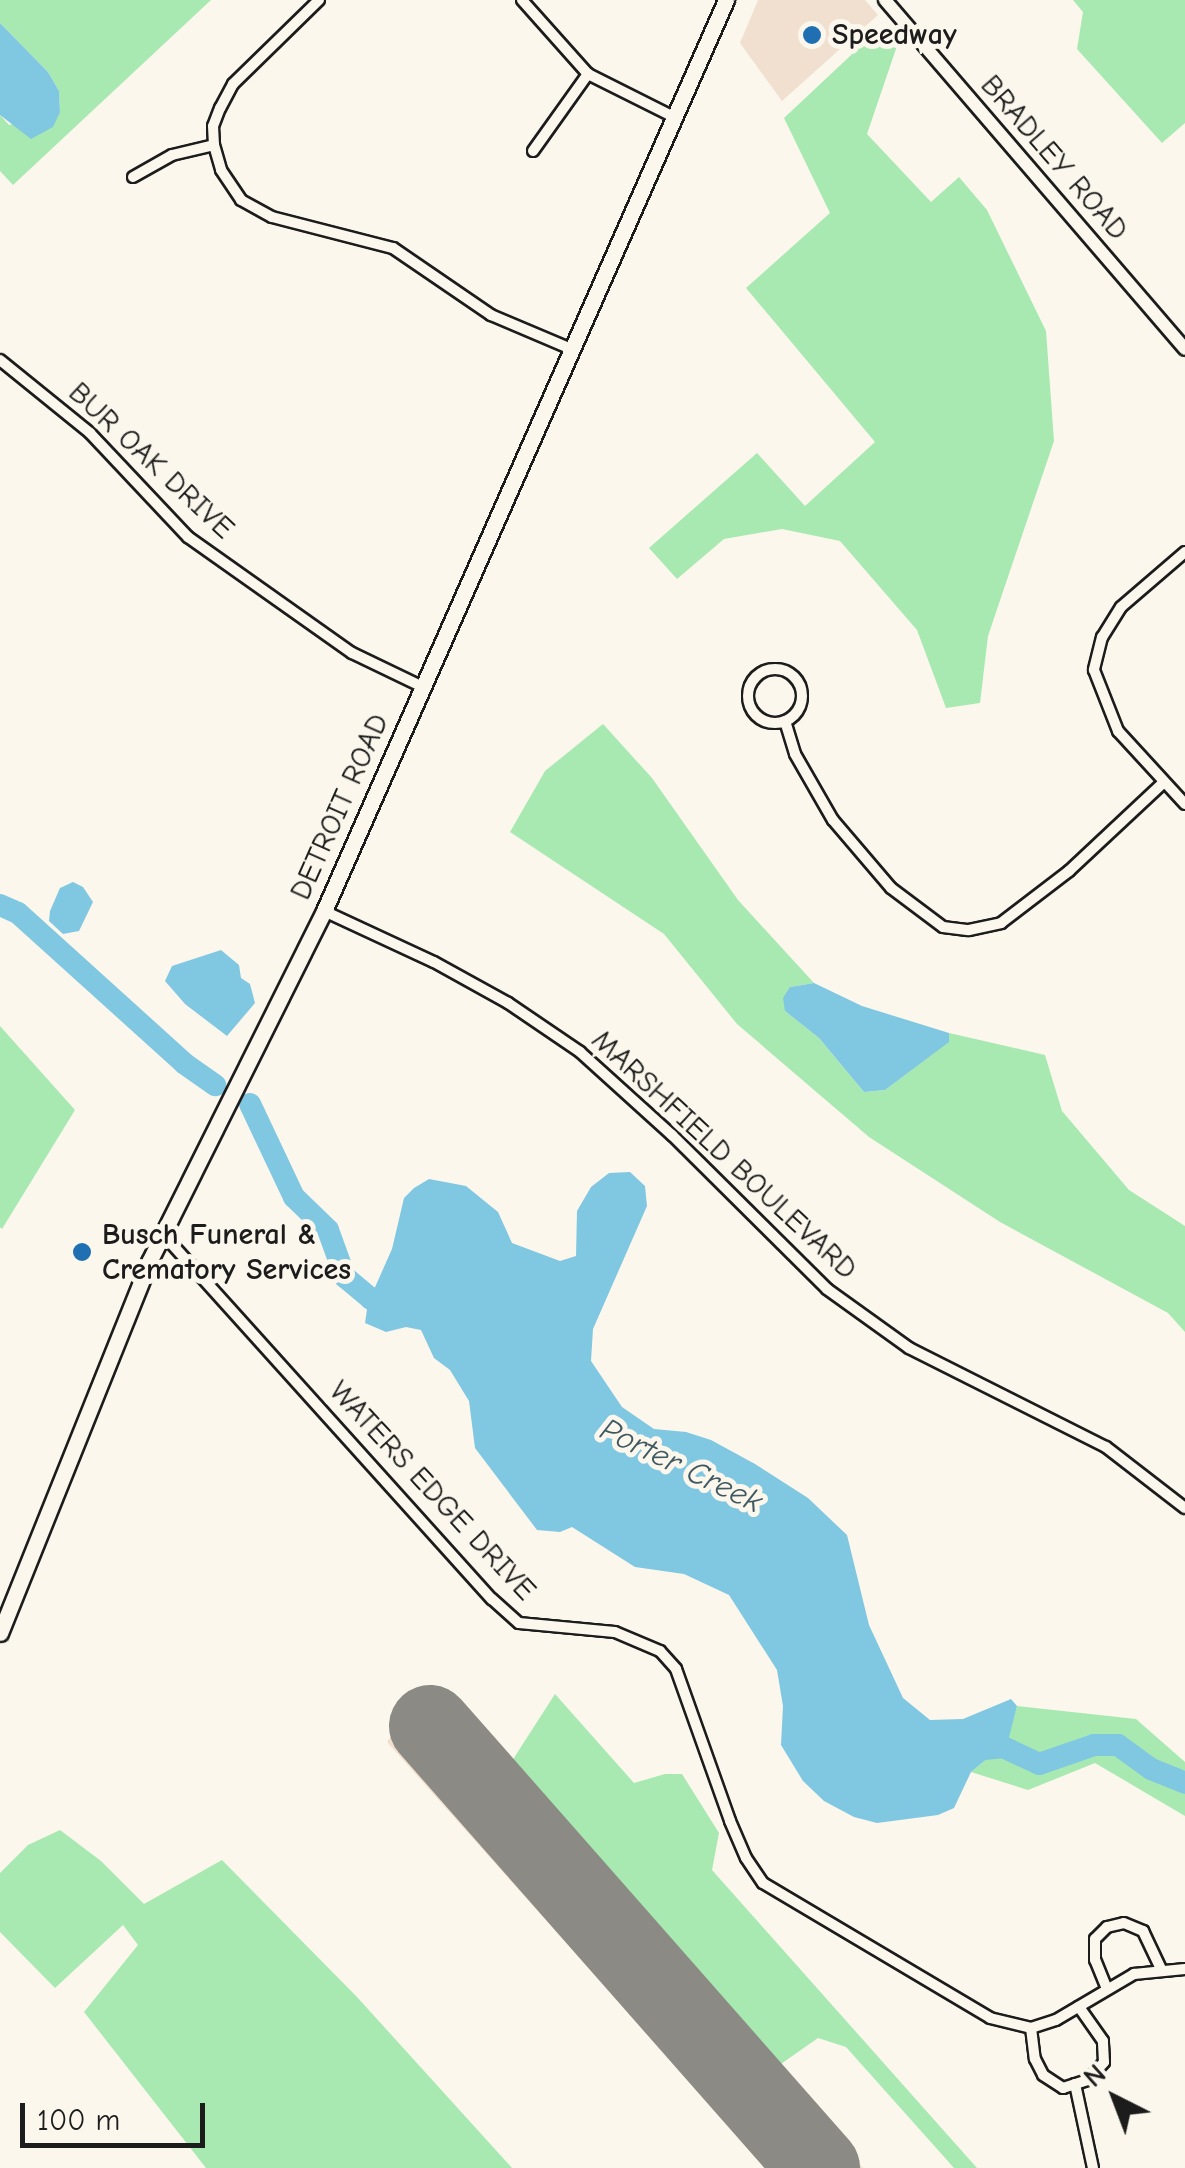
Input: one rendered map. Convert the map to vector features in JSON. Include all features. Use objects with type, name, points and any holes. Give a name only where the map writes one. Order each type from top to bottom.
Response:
[{"type":"main road","name":"DETROIT ROAD","points":[[0,1633],[110,1351],[162,1233],[324,912],[726,0]]},
{"type":"street","points":[[318,0],[232,84],[213,126],[220,170],[240,200],[272,217],[392,248],[491,315],[574,350]]},
{"type":"street","points":[[522,0],[588,74],[676,118]]},
{"type":"street","name":"BRADLEY ROAD","points":[[885,0],[1185,349]]},
{"type":"street","points":[[533,151],[588,74]]},
{"type":"street","points":[[133,176],[172,154],[214,145]]},
{"type":"street","name":"BUR OAK DRIVE","points":[[0,360],[96,439],[188,537],[352,653],[425,688]]},
{"type":"street","points":[[1185,552],[1121,607],[1102,637],[1094,670],[1118,731],[1185,804]]},
{"type":"street","points":[[762,672],[788,672],[799,685],[801,702],[785,721],[759,718],[748,703],[750,685],[762,672]]},
{"type":"street","points":[[785,721],[795,754],[832,820],[891,888],[943,927],[968,930],[1000,923],[1068,871],[1164,782]]},
{"type":"street","name":"MARSHFIELD BOULEVARD","points":[[324,912],[448,970],[580,1052],[827,1288],[909,1348],[1106,1448],[1185,1508]]},
{"type":"street","name":"WATERS EDGE DRIVE","points":[[162,1233],[492,1599],[519,1623],[615,1632],[660,1650],[676,1669],[736,1833],[763,1883],[990,2018],[1031,2028]]},
{"type":"street","points":[[1107,1988],[1096,1960],[1094,1939],[1108,1927],[1124,1924],[1143,1931],[1161,1969]]},
{"type":"street","points":[[1079,2008],[1103,2040],[1104,2062],[1088,2080],[1063,2088],[1043,2076],[1031,2028],[1079,2008],[1134,1974],[1185,1968]]},
{"type":"street","points":[[1075,2084],[1093,2168]]},
{"type":"shaded area","points":[[758,0],[865,0],[878,15],[782,101],[740,43]]},
{"type":"shaded area","points":[[424,1688],[863,2168],[767,2168],[387,1742]]},
{"type":"green space","points":[[0,0],[211,0],[13,185],[0,171],[0,115],[9,125],[60,112],[59,91],[48,72],[0,23]]},
{"type":"green space","points":[[1073,0],[1185,0],[1185,123],[1162,143],[1077,49],[1083,12]]},
{"type":"green space","points":[[881,27],[897,46],[867,134],[931,202],[959,177],[987,210],[1046,331],[1054,441],[988,636],[980,703],[946,708],[917,630],[840,541],[782,529],[724,539],[677,579],[649,548],[757,453],[805,506],[875,442],[746,288],[830,213],[784,118]]},
{"type":"green space","points":[[603,724],[652,778],[738,900],[814,983],[790,987],[785,1011],[819,1038],[864,1092],[885,1090],[948,1042],[949,1033],[1045,1055],[1062,1111],[1129,1190],[1185,1226],[1185,1332],[1168,1313],[1000,1222],[869,1137],[737,1024],[664,934],[510,832],[545,771]]},
{"type":"green space","points":[[0,1026],[75,1110],[2,1229],[0,1227]]},
{"type":"green space","points":[[555,1694],[634,1783],[665,1774],[682,1774],[719,1833],[712,1870],[977,2168],[954,2168],[846,2047],[818,2038],[778,2066],[510,1764]]},
{"type":"green space","points":[[1017,1706],[1136,1719],[1185,1762],[1185,1816],[1095,1763],[1028,1790],[971,1772],[1007,1741]]},
{"type":"green space","points":[[60,1830],[101,1861],[144,1904],[222,1860],[357,1997],[512,2168],[206,2168],[84,2012],[138,1945],[123,1925],[55,1988],[0,1932],[0,1873],[28,1845]]},
{"type":"water","points":[[0,23],[48,72],[59,91],[60,112],[53,127],[31,139],[0,115]]},
{"type":"water","points":[[73,882],[83,887],[93,902],[79,931],[63,934],[49,921],[50,911],[60,888]]},
{"type":"water","points":[[221,950],[239,965],[241,978],[250,984],[255,1003],[227,1036],[185,1004],[165,981],[172,966]]},
{"type":"water","points":[[814,983],[862,1006],[949,1033],[949,1042],[885,1090],[864,1092],[819,1038],[785,1011],[783,998],[790,987]]},
{"type":"water","points":[[630,1172],[645,1186],[647,1206],[593,1329],[591,1361],[622,1407],[654,1429],[686,1432],[711,1440],[755,1464],[808,1498],[847,1535],[869,1625],[903,1698],[930,1720],[963,1719],[1011,1699],[1017,1706],[1008,1741],[971,1772],[954,1808],[938,1815],[877,1823],[854,1817],[824,1801],[803,1781],[781,1745],[783,1706],[777,1670],[729,1595],[684,1574],[635,1567],[572,1527],[560,1532],[537,1530],[475,1448],[469,1401],[450,1370],[434,1358],[421,1330],[406,1327],[386,1332],[365,1323],[368,1303],[392,1249],[404,1198],[429,1179],[466,1186],[498,1212],[512,1243],[560,1261],[576,1256],[577,1211],[591,1187],[609,1173]]},
{"type":"waterway","name":"Porter Creek","points":[[0,905],[18,913],[185,1064],[215,1085]]},
{"type":"waterway","name":"Porter Creek","points":[[250,1104],[294,1197],[328,1230],[345,1277],[371,1299],[396,1297]]},
{"type":"waterway","name":"Porter Creek","points":[[976,1750],[1003,1747],[1039,1764],[1094,1745],[1118,1745],[1151,1769],[1185,1783]]},
{"type":"runway","points":[[430,1726],[819,2168]]},
{"type":"place","name":"Speedway","points":[[812,35]]},
{"type":"place","name":"Busch Funeral & Crematory Services","points":[[82,1252]]}]
